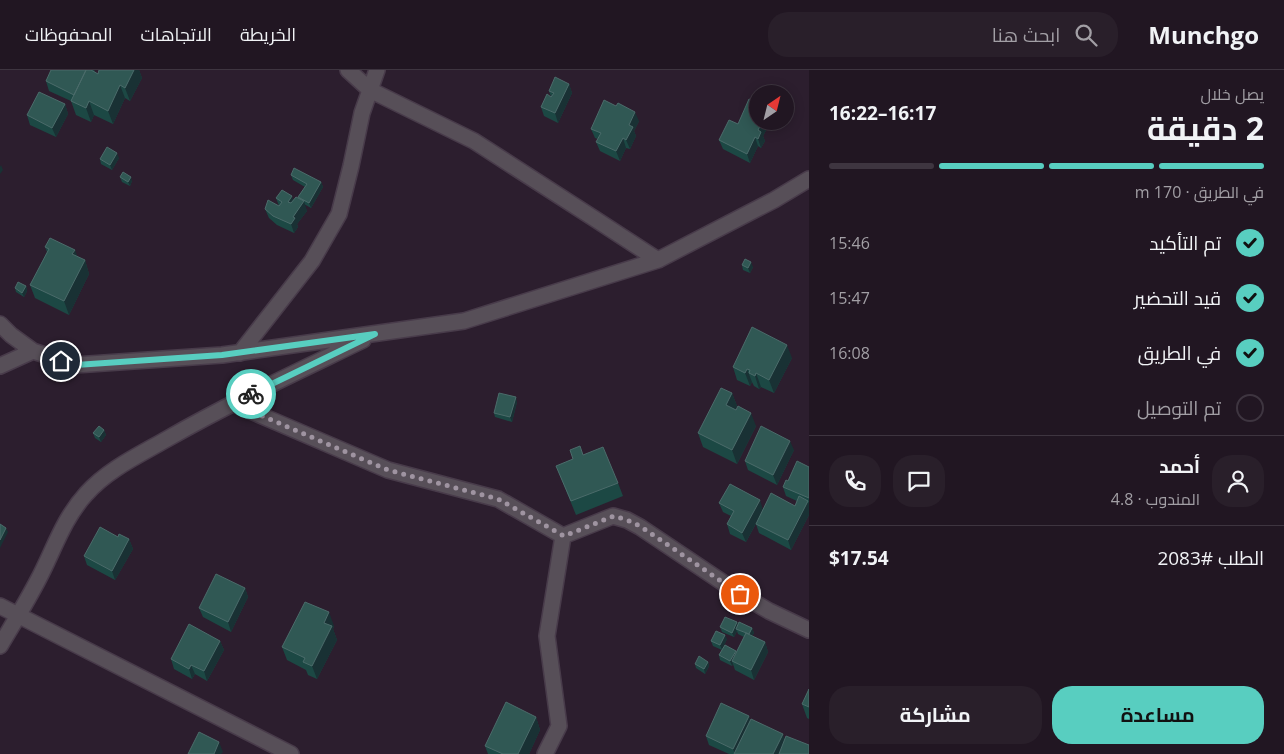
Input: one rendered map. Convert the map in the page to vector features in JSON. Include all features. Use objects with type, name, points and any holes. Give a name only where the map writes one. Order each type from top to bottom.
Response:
[{"type":"street","points":[[348,70],[370,90],[474,141],[658,260]]},
{"type":"street","points":[[240,353],[312,261],[339,214],[362,113],[377,70]]},
{"type":"street","points":[[0,324],[11,335],[33,351],[76,365],[240,353],[464,321],[658,260],[774,200],[809,179]]},
{"type":"street","points":[[0,646],[38,580],[70,516],[86,494],[112,471],[232,403],[375,334]]},
{"type":"street","points":[[0,366],[33,351]]},
{"type":"street","points":[[232,403],[388,470],[498,499],[564,536]]},
{"type":"street","points":[[564,536],[614,516],[627,520],[640,526],[740,594],[769,611],[809,630]]},
{"type":"street","points":[[544,754],[559,726],[547,636],[564,536]]},
{"type":"street","points":[[0,606],[291,754]]},
{"type":"building","points":[[51,70],[86,70],[74,95],[46,81]]},
{"type":"building","points":[[86,70],[91,70],[98,74],[99,70],[134,70],[125,88],[120,85],[108,111],[89,101],[86,108],[71,101]]},
{"type":"building","points":[[555,77],[569,84],[555,113],[541,107],[547,94],[551,97],[554,93],[549,91]]},
{"type":"building","points":[[39,92],[65,104],[52,128],[27,115]]},
{"type":"building","points":[[749,99],[749,130],[761,132],[758,139],[755,137],[747,154],[719,140],[729,120],[738,124]]},
{"type":"building","points":[[604,100],[616,106],[618,103],[635,112],[629,125],[633,127],[626,140],[623,138],[616,151],[596,142],[601,133],[591,129]]},
{"type":"building","points":[[107,147],[117,153],[110,165],[100,159]]},
{"type":"building","points":[[294,168],[321,182],[309,203],[298,197],[307,184],[291,175]]},
{"type":"building","points":[[123,172],[131,177],[128,182],[120,177]]},
{"type":"building","points":[[282,190],[292,196],[288,202],[291,203],[296,197],[304,201],[293,217],[295,218],[291,224],[273,216],[265,209],[268,200],[279,206],[282,202],[276,198]]},
{"type":"building","points":[[50,238],[75,250],[72,254],[85,260],[64,301],[30,285],[49,249],[45,247]]},
{"type":"building","points":[[745,259],[751,262],[748,268],[742,265]]},
{"type":"building","points":[[18,282],[26,286],[22,293],[15,288]]},
{"type":"building","points":[[752,327],[787,345],[769,380],[756,373],[755,376],[749,373],[750,370],[747,369],[745,373],[733,367]]},
{"type":"building","points":[[721,388],[732,393],[726,405],[736,410],[738,406],[751,413],[732,450],[698,433]]},
{"type":"building","points":[[499,393],[516,397],[510,417],[494,413]]},
{"type":"building","points":[[99,426],[104,430],[99,437],[93,433]]},
{"type":"building","points":[[761,426],[790,441],[773,475],[745,461]]},
{"type":"building","points":[[580,446],[583,455],[603,447],[618,483],[571,501],[556,466],[573,459],[570,450]]},
{"type":"building","points":[[797,461],[809,467],[809,498],[783,487],[786,480],[788,481]]},
{"type":"building","points":[[730,484],[760,500],[742,533],[727,524],[734,511],[719,503]]},
{"type":"building","points":[[771,493],[795,506],[799,496],[808,501],[788,540],[756,524]]},
{"type":"building","points":[[0,524],[6,528],[0,540]]},
{"type":"building","points":[[100,527],[118,537],[119,534],[129,539],[112,571],[84,556]]},
{"type":"building","points":[[216,574],[245,588],[228,622],[199,608]]},
{"type":"building","points":[[305,602],[329,612],[324,623],[332,626],[312,666],[303,662],[305,658],[282,647]]},
{"type":"building","points":[[725,617],[737,622],[732,633],[720,627]]},
{"type":"building","points":[[739,622],[752,628],[749,634],[736,629]]},
{"type":"building","points":[[189,624],[220,641],[204,671],[191,665],[189,669],[171,659]]},
{"type":"building","points":[[716,631],[725,635],[720,645],[711,641]]},
{"type":"building","points":[[746,633],[765,642],[751,670],[732,661]]},
{"type":"building","points":[[725,645],[736,651],[730,661],[719,655]]},
{"type":"building","points":[[699,656],[708,662],[704,669],[695,664]]},
{"type":"building","points":[[809,689],[809,707],[802,704]]},
{"type":"building","points":[[506,702],[536,717],[518,754],[503,754],[485,746]]},
{"type":"building","points":[[721,703],[749,716],[733,749],[706,736]]},
{"type":"building","points":[[751,719],[783,734],[773,754],[734,754]]},
{"type":"building","points":[[199,732],[219,742],[214,754],[188,754]]},
{"type":"building","points":[[786,736],[809,745],[809,754],[779,754]]},
{"type":"way so far","points":[[251,394],[232,403],[388,470],[498,499],[564,536],[614,516],[627,520],[640,526],[740,594]]},
{"type":"route","points":[[61,361],[76,365],[222,355],[375,334],[251,394]]}]
